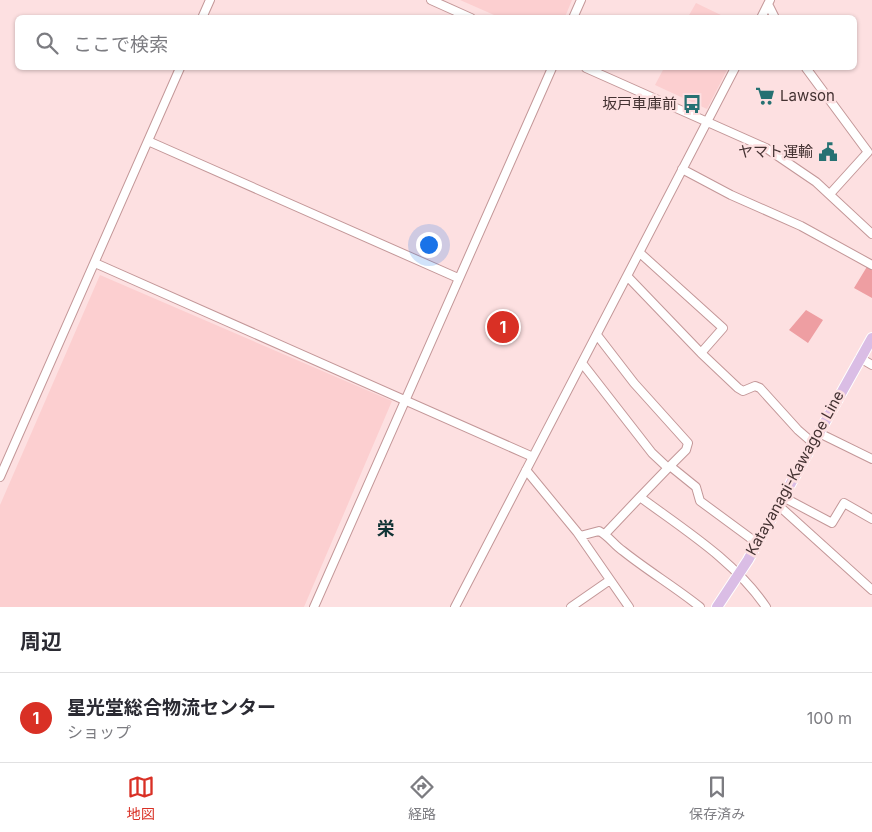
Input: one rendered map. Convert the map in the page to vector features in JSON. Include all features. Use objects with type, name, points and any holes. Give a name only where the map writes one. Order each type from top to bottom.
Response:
[{"type":"main road","name":"Katayanagi-Kawagoe Line","points":[[720,605],[781,501],[872,338]]},
{"type":"street","points":[[203,15],[210,0]]},
{"type":"street","points":[[431,0],[464,15]]},
{"type":"street","points":[[575,15],[581,0]]},
{"type":"street","points":[[762,15],[769,2]]},
{"type":"street","points":[[769,2],[775,15]]},
{"type":"street","points":[[0,477],[3,462],[179,70]]},
{"type":"street","points":[[314,607],[551,70]]},
{"type":"street","points":[[591,70],[708,120],[772,152],[802,171],[830,194],[872,234]]},
{"type":"street","points":[[455,607],[734,70]]},
{"type":"street","points":[[808,70],[870,150],[830,194]]},
{"type":"street","points":[[148,141],[458,278]]},
{"type":"street","points":[[682,169],[731,195],[801,226],[872,265]]},
{"type":"street","points":[[640,253],[723,328],[701,353]]},
{"type":"street","points":[[94,262],[228,324],[533,457]]},
{"type":"street","points":[[628,277],[701,353],[738,388],[744,391],[755,386],[760,388],[798,430],[813,443]]},
{"type":"street","points":[[597,335],[634,382],[688,444],[686,450],[605,534]]},
{"type":"street","points":[[860,358],[872,365]]},
{"type":"street","points":[[582,363],[652,453],[696,488],[700,501],[757,543]]},
{"type":"street","points":[[818,433],[872,459]]},
{"type":"street","points":[[526,470],[580,536],[629,607]]},
{"type":"street","points":[[640,497],[694,537],[739,574],[766,607]]},
{"type":"street","points":[[781,501],[832,523],[844,503],[872,519]]},
{"type":"street","points":[[781,501],[872,590]]},
{"type":"street","points":[[580,536],[599,531],[605,534],[621,550],[674,586],[700,607]]},
{"type":"street","points":[[571,607],[610,580]]},
{"type":"shaded area","points":[[460,0],[572,0],[566,15],[494,15]]},
{"type":"shaded area","points":[[696,3],[721,15],[689,15]]},
{"type":"shaded area","points":[[663,70],[727,70],[707,109],[655,85]]},
{"type":"shaded area","points":[[868,265],[872,268],[872,298],[854,288]]},
{"type":"shaded area","points":[[100,275],[392,401],[304,607],[0,607],[0,505]]},
{"type":"shaded area","points":[[806,310],[823,320],[808,343],[789,330]]},
{"type":"place","name":"Lawson","points":[[765,96]]},
{"type":"place","name":"坂戸車庫前","points":[[692,104]]},
{"type":"place","name":"ヤマト運輸","points":[[828,152]]},
{"type":"place","name":"星光堂総合物流センター","points":[[503,327]]},
{"type":"district","name":"栄","points":[[386,529]]}]
